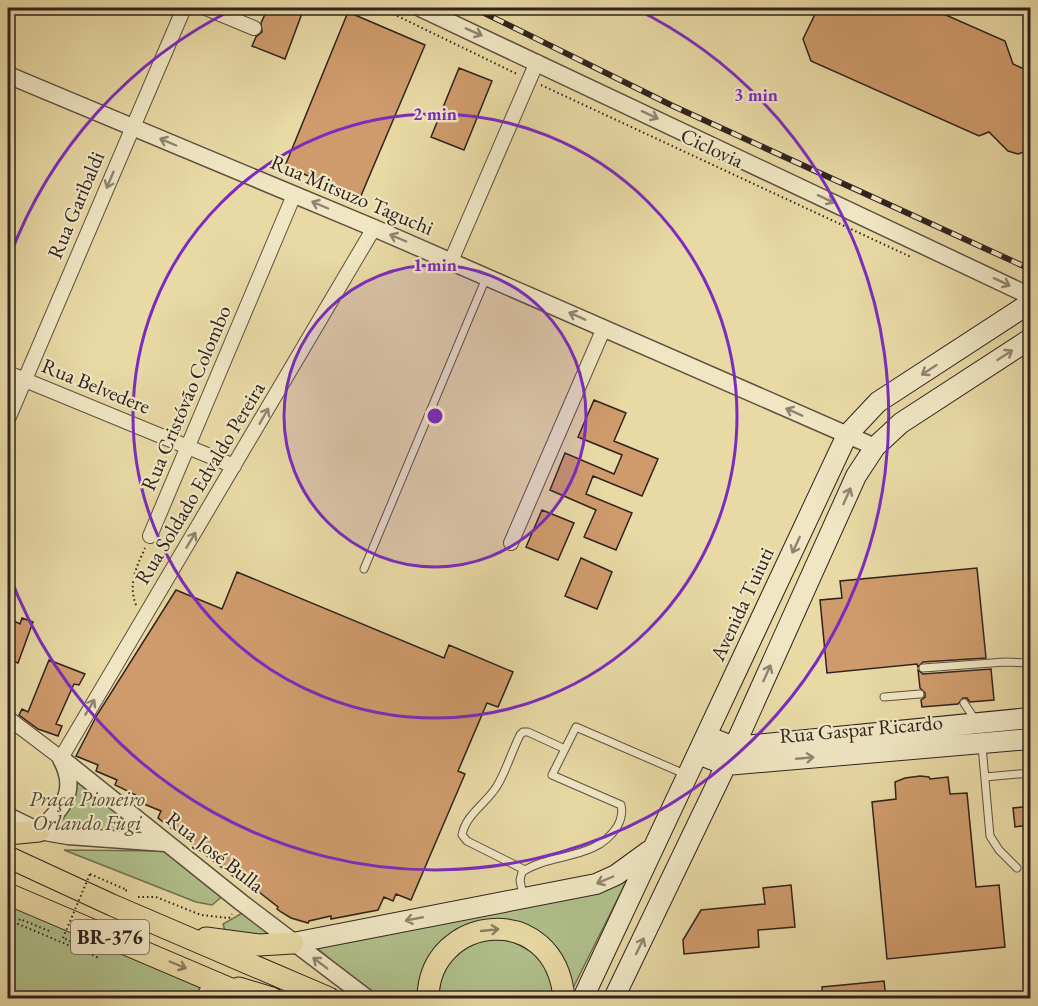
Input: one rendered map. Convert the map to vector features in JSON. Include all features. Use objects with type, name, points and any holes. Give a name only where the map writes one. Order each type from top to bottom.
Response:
[{"type":"main road","name":"Avenida Tuiuti","points":[[583,999],[847,435],[879,402],[1030,303]]},
{"type":"main road","points":[[614,999],[730,756],[856,476],[875,447],[902,423],[1030,339]]},
{"type":"main road","points":[[952,355],[972,377]]},
{"type":"main road","name":"Rua Gaspar Ricardo","points":[[776,752],[977,722],[1030,718]]},
{"type":"main road","name":"Rua Gaspar Ricardo","points":[[702,745],[730,756],[1030,739]]},
{"type":"main road","points":[[8,834],[39,831]]},
{"type":"main road","points":[[184,936],[260,945],[293,943],[596,884],[616,876],[653,847]]},
{"type":"main road","name":"BR-376","points":[[8,857],[329,999]]},
{"type":"main road","name":"BR-376","points":[[8,894],[63,928],[209,989],[273,999]]},
{"type":"main road","points":[[429,999],[432,978],[438,964],[448,951],[464,938],[478,931],[495,928],[515,931],[530,938],[546,951],[556,965],[563,985],[564,999]]},
{"type":"main road","points":[[209,989],[242,999]]},
{"type":"main road","points":[[209,989],[252,999]]},
{"type":"street","name":"Rua Garibaldi","points":[[8,419],[184,8]]},
{"type":"street","points":[[206,8],[254,28]]},
{"type":"street","points":[[420,8],[1030,296]]},
{"type":"street","points":[[452,261],[537,62]]},
{"type":"street","name":"Rua Mitsuzo Taguchi","points":[[8,75],[452,261],[875,447]]},
{"type":"street","name":"Rua Cristóvão Colombo","points":[[150,536],[294,195]]},
{"type":"street","name":"Rua Soldado Edvaldo Pereira","points":[[61,758],[374,228]]},
{"type":"street","points":[[511,543],[604,328]]},
{"type":"street","name":"Rua Belvedere","points":[[8,373],[234,466]]},
{"type":"street","name":"Rua José Bulla","points":[[8,717],[165,843],[367,999]]},
{"type":"street","points":[[39,831],[64,804],[69,791],[68,770],[61,758]]},
{"type":"street","points":[[8,816],[39,831],[68,836],[165,843]]},
{"type":"lane","points":[[364,569],[487,277]]},
{"type":"lane","points":[[923,668],[957,669],[1005,662],[1030,663]]},
{"type":"lane","points":[[884,697],[920,694]]},
{"type":"lane","points":[[964,703],[977,722],[982,743],[990,836],[999,850],[1017,868]]},
{"type":"lane","points":[[523,899],[520,880],[525,870],[594,848],[610,836],[620,823],[621,805],[552,775],[576,727],[688,775]]},
{"type":"lane","points":[[525,870],[467,841],[462,835],[464,826],[473,812],[497,787],[523,732],[565,748]]},
{"type":"lane","points":[[985,777],[1030,773]]},
{"type":"path","name":"Ciclovia","points":[[381,8],[529,80],[916,260]]},
{"type":"path","points":[[145,617],[136,605],[132,593],[133,575],[150,536]]},
{"type":"path","points":[[63,928],[99,953],[97,957],[18,924],[20,919],[58,935],[90,874]]},
{"type":"path","points":[[101,884],[132,897],[156,897],[201,915],[229,918],[242,903]]},
{"type":"green space","name":"Praça Pioneiro Orlando Fugi","points":[[68,770],[165,843],[39,831],[54,816]]},
{"type":"green space","points":[[64,850],[164,851],[174,855],[225,894],[212,905],[196,902]]},
{"type":"green space","points":[[628,878],[570,994],[526,930],[468,937],[441,943],[435,948],[424,968],[419,983],[418,998],[376,998],[311,943]]},
{"type":"green space","points":[[8,897],[213,980],[205,998],[8,998]]},
{"type":"green space","points":[[244,912],[271,930],[268,937],[225,931],[223,924]]},
{"type":"green space","points":[[506,938],[545,959],[558,998],[438,998],[442,975],[451,958],[481,939]]},
{"type":"building","points":[[268,8],[304,8],[285,59],[252,46],[256,37],[262,32],[261,23]]},
{"type":"building","points":[[818,8],[930,8],[1005,41],[1013,64],[1024,69],[1030,66],[1030,150],[1018,154],[1008,151],[989,132],[979,136],[811,61],[803,39]]},
{"type":"building","points":[[348,12],[425,45],[360,198],[285,166]]},
{"type":"building","points":[[459,68],[492,81],[464,150],[431,137]]},
{"type":"building","points":[[594,400],[626,413],[614,441],[658,459],[642,496],[593,476],[586,494],[632,513],[616,550],[584,537],[596,510],[550,490],[565,453],[614,474],[622,455],[578,437]]},
{"type":"building","points":[[542,510],[574,523],[558,560],[526,547]]},
{"type":"building","points":[[581,558],[612,572],[597,609],[565,596]]},
{"type":"building","points":[[977,568],[986,658],[923,662],[918,667],[917,664],[827,673],[820,600],[842,598],[840,581]]},
{"type":"building","points":[[237,572],[444,658],[449,645],[513,672],[498,707],[487,703],[458,771],[465,774],[411,900],[396,894],[393,901],[384,897],[378,910],[331,919],[331,916],[308,923],[291,918],[245,881],[243,884],[158,818],[161,811],[134,800],[136,795],[115,785],[117,780],[96,771],[98,765],[76,756],[97,715],[176,590],[222,609]]},
{"type":"building","points":[[8,618],[20,624],[22,618],[33,622],[18,663],[8,659]]},
{"type":"building","points":[[49,660],[85,674],[79,685],[74,684],[56,724],[62,726],[58,736],[38,729],[19,715],[22,709],[28,712]]},
{"type":"building","points":[[991,669],[994,700],[970,702],[967,698],[963,698],[958,704],[922,707],[921,700],[925,697],[925,693],[920,688],[918,670],[923,674]]},
{"type":"building","points":[[920,776],[930,779],[948,777],[950,794],[967,793],[976,887],[999,885],[1005,947],[887,959],[872,802],[896,799],[895,782]]},
{"type":"building","points":[[1030,806],[1030,825],[1015,827],[1013,808]]},
{"type":"building","points":[[791,885],[795,927],[758,930],[759,947],[684,954],[683,940],[701,910],[765,904],[763,888]]},
{"type":"building","points":[[884,981],[886,999],[823,999],[822,987]]},
{"type":"railway","points":[[474,8],[673,106],[1030,269]]}]
